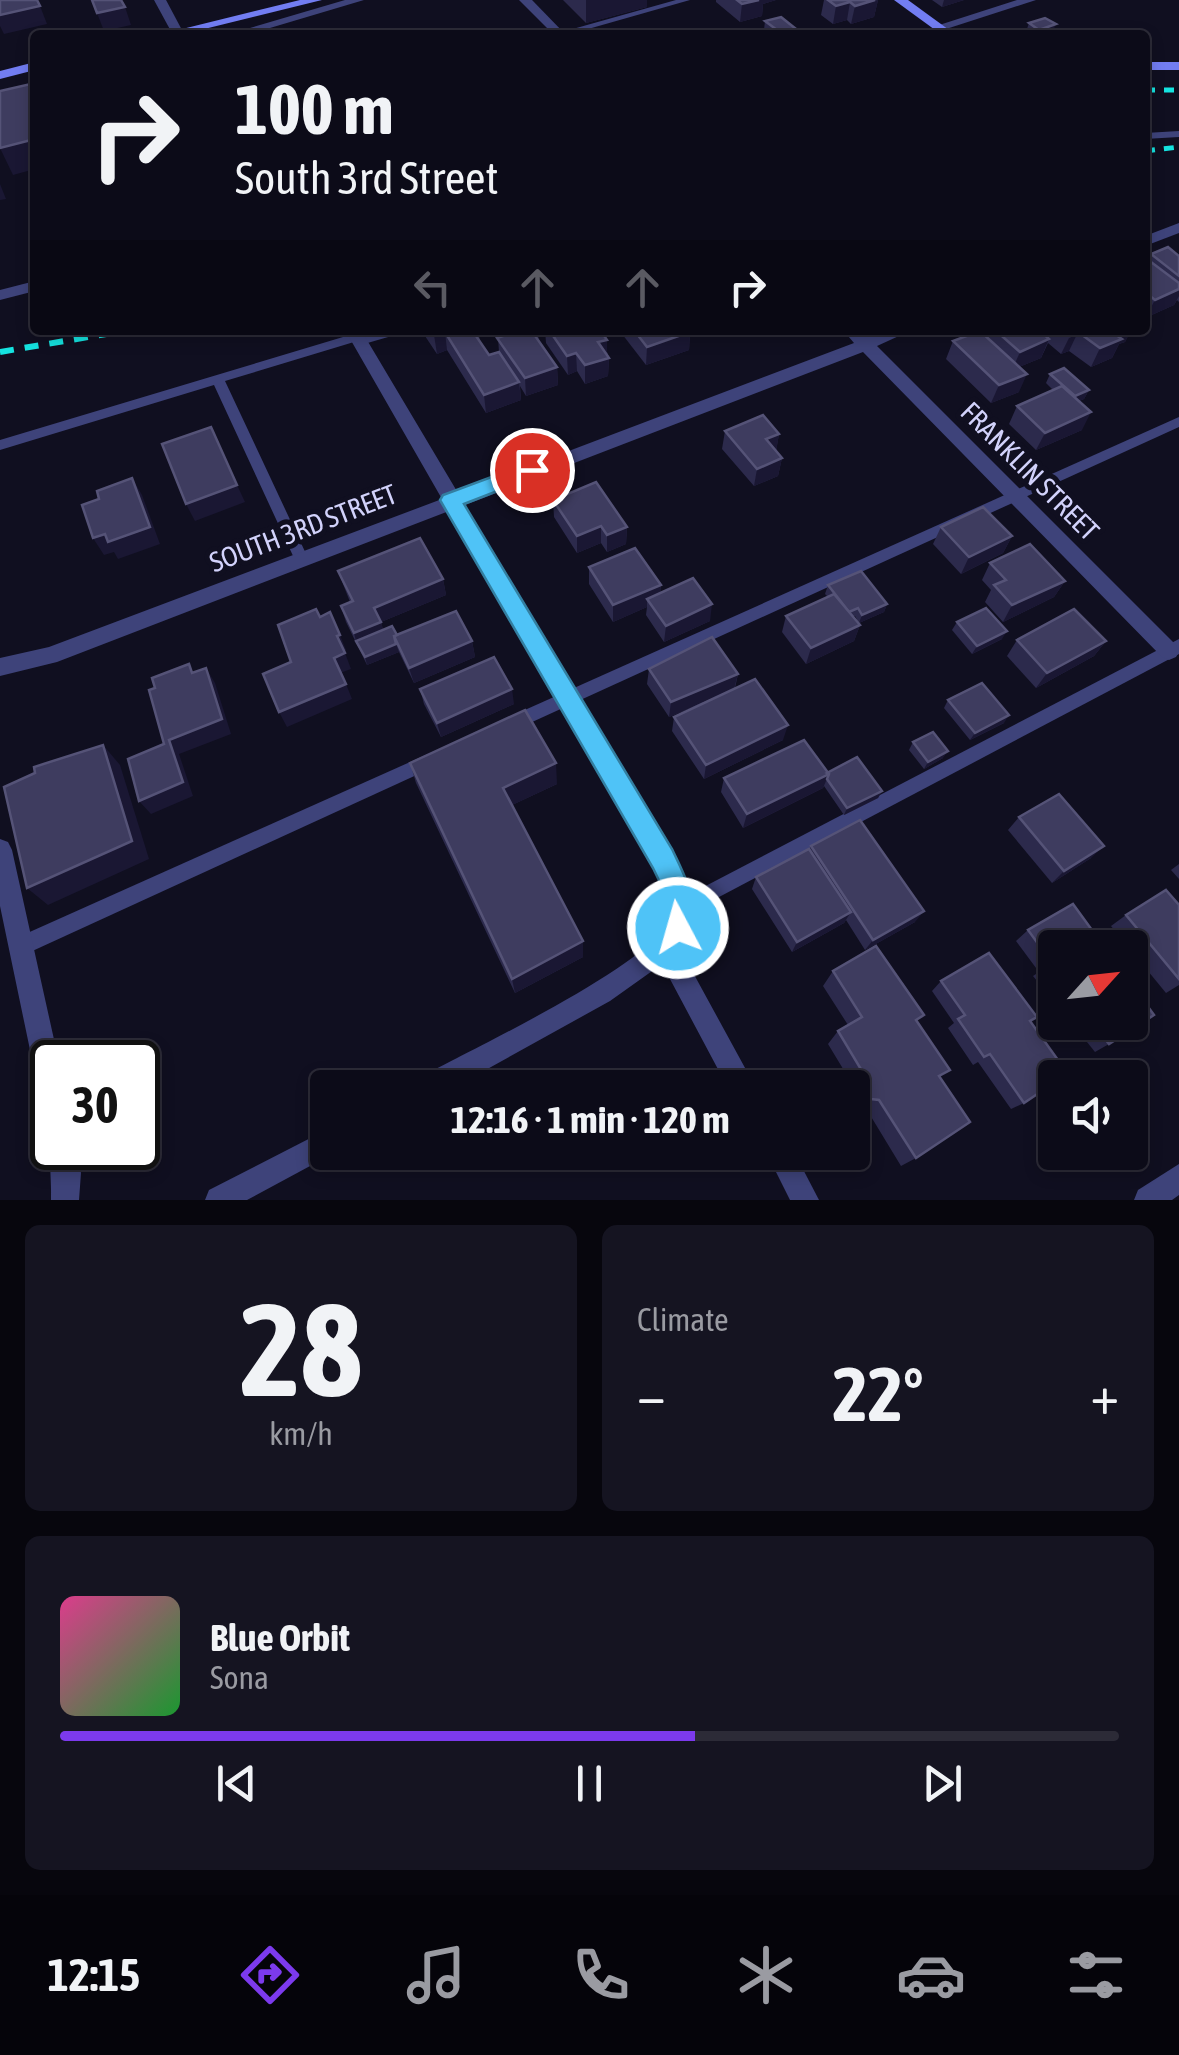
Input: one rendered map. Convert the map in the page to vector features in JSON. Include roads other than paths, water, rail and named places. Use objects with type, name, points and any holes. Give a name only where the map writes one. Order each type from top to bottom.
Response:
[{"type":"main road","points":[[188,30],[316,0]]},
{"type":"main road","points":[[900,0],[943,30]]},
{"type":"main road","points":[[1150,66],[1179,66]]},
{"type":"main road","points":[[0,75],[30,67]]},
{"type":"street","points":[[160,0],[170,30]]},
{"type":"street","points":[[250,30],[358,0]]},
{"type":"street","points":[[525,0],[556,30]]},
{"type":"street","points":[[947,30],[1030,0]]},
{"type":"street","points":[[1150,239],[1179,228]]},
{"type":"street","points":[[0,295],[30,287]]},
{"type":"street","points":[[357,336],[663,858],[680,897],[678,928],[666,947],[630,974],[458,1070]]},
{"type":"street","name":"FRANKLIN STREET","points":[[858,337],[1174,648]]},
{"type":"street","name":"SOUTH 3RD STREET","points":[[0,667],[50,656],[858,337]]},
{"type":"street","points":[[0,850],[41,1040]]},
{"type":"street","points":[[666,947],[733,1070]]},
{"type":"street","points":[[219,1200],[310,1152]]},
{"type":"street","points":[[65,1200],[67,1170]]},
{"type":"street","points":[[789,1170],[805,1200]]},
{"type":"street","points":[[1148,1200],[1179,1178]]},
{"type":"lane","points":[[575,30],[686,0]]},
{"type":"lane","points":[[1150,136],[1179,134]]},
{"type":"lane","points":[[0,445],[357,336]]},
{"type":"lane","points":[[218,379],[301,558]]},
{"type":"lane","points":[[494,732],[1179,422]]},
{"type":"lane","points":[[679,908],[1174,648]]},
{"type":"lane","points":[[22,946],[443,755]]},
{"type":"railway","points":[[1150,90],[1179,90]]},
{"type":"railway","points":[[1150,150],[1179,147]]},
{"type":"railway","points":[[0,352],[100,335]]}]
